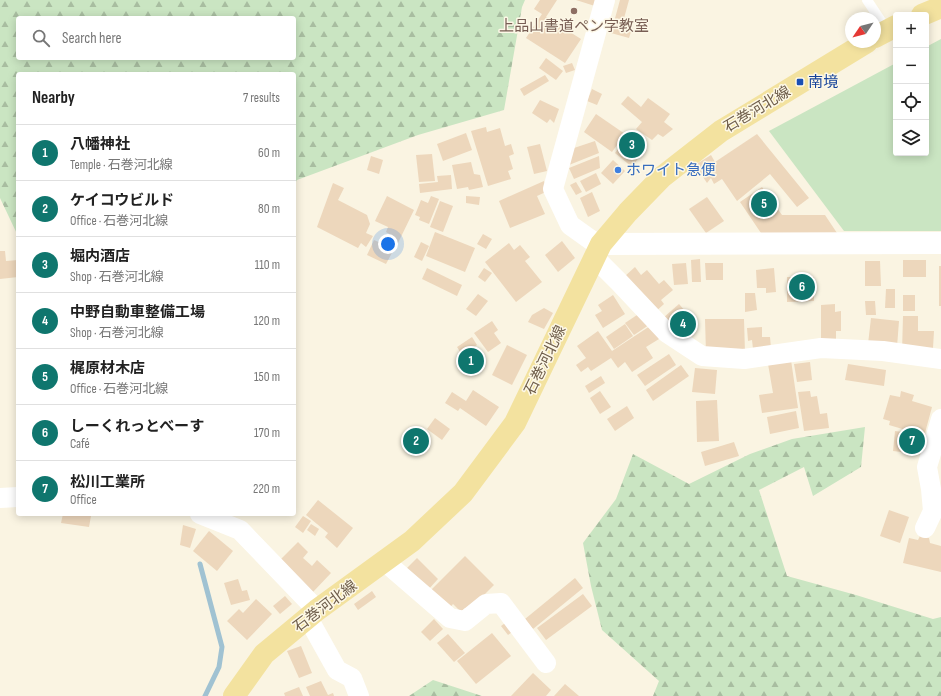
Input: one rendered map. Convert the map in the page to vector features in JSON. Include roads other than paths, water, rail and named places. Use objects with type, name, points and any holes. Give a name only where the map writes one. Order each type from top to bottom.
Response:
[{"type":"main road","points":[[929,12],[941,7]]},
{"type":"main road","name":"石巻河北線","points":[[234,696],[264,654],[313,614],[412,541],[463,493],[515,423],[598,251],[628,212],[662,177],[721,131],[857,48]]},
{"type":"street","points":[[605,0],[553,189],[570,225],[590,240],[620,282],[667,333],[702,356],[744,359],[821,348],[882,351],[941,359]]},
{"type":"street","points":[[598,251],[941,243]]},
{"type":"street","points":[[925,528],[933,510],[927,467],[941,419]]},
{"type":"street","points":[[0,498],[16,497]]},
{"type":"street","points":[[205,516],[240,530],[313,614],[337,670],[352,678],[360,696]]},
{"type":"street","points":[[384,561],[450,618],[465,621],[486,604],[502,604],[546,663]]},
{"type":"lane","points":[[867,0],[886,31]]},
{"type":"waterway","points":[[200,564],[222,647],[219,667],[205,696]]},
{"type":"place","name":"上品山書道ペン字教室","points":[[574,11]]},
{"type":"place","name":"南境","points":[[800,82]]},
{"type":"place","name":"堀内酒店","points":[[632,145]]},
{"type":"place","name":"ホワイト急便","points":[[618,170]]},
{"type":"place","name":"梶原材木店","points":[[764,204]]},
{"type":"place","name":"しーくれっとべーす","points":[[802,287]]},
{"type":"place","name":"中野自動車整備工場","points":[[683,324]]},
{"type":"place","name":"八幡神社","points":[[471,361]]},
{"type":"place","name":"ケイコウビルド","points":[[416,441]]},
{"type":"place","name":"松川工業所","points":[[912,441]]}]
